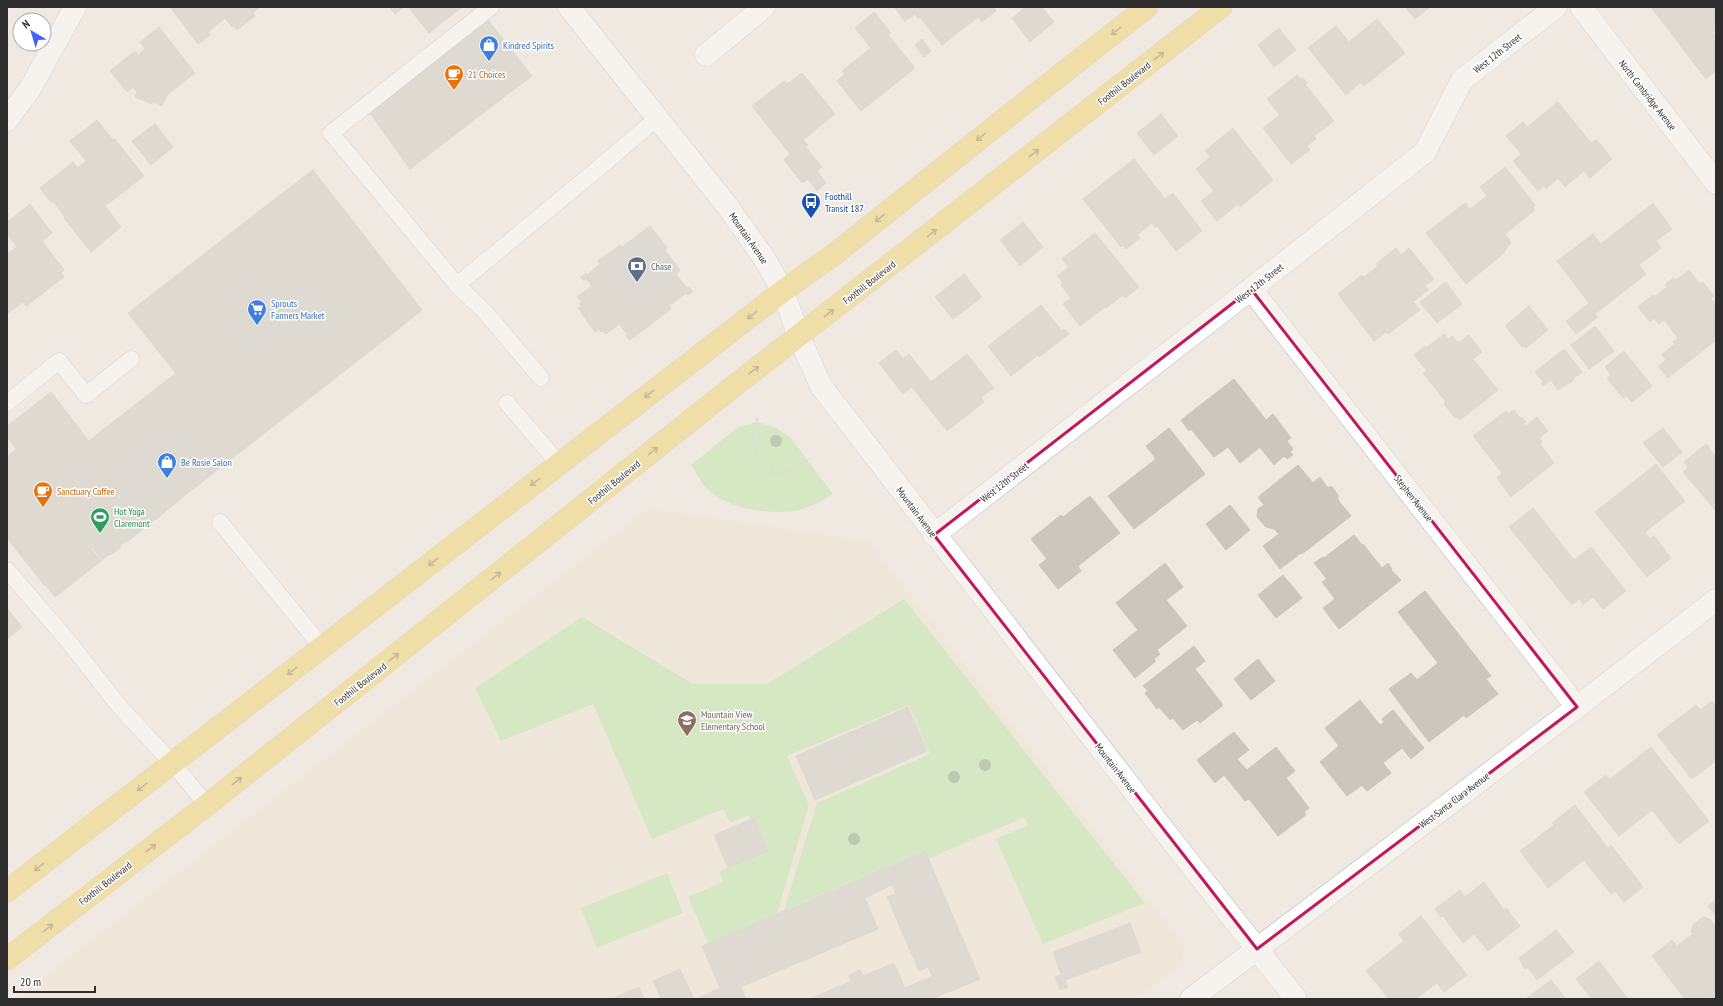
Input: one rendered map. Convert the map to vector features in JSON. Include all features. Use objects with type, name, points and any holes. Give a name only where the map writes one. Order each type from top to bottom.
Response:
[{"type":"main road","points":[[7,891],[783,291],[836,253],[1147,7]]},
{"type":"main road","name":"Foothill Boulevard","points":[[7,959],[207,805],[734,386],[799,337],[1221,7]]},
{"type":"street","points":[[7,120],[31,87],[75,7]]},
{"type":"street","name":"Mountain Avenue","points":[[570,7],[728,207],[764,258],[783,291],[799,337],[821,386],[934,535],[1296,999]]},
{"type":"street","points":[[706,55],[764,7]]},
{"type":"street","name":"West 12th Street","points":[[934,535],[1425,152],[1462,80],[1556,7]]},
{"type":"street","name":"North Cambridge Avenue","points":[[1580,7],[1716,183]]},
{"type":"street","name":"Stephen Avenue","points":[[1251,289],[1577,707]]},
{"type":"street","name":"West Santa Clara Avenue","points":[[1191,999],[1716,600]]},
{"type":"lane","points":[[491,7],[331,133],[457,285],[486,313],[541,378]]},
{"type":"lane","points":[[457,285],[657,118]]},
{"type":"lane","points":[[7,403],[59,361],[86,395],[131,359]]},
{"type":"lane","points":[[507,403],[559,464]]},
{"type":"lane","points":[[220,522],[322,647]]},
{"type":"lane","points":[[7,570],[69,642],[119,706],[173,764],[207,805]]},
{"type":"path","points":[[756,418],[760,440],[753,441],[755,451],[761,460],[773,467],[772,472],[780,474],[792,470],[810,459]]},
{"type":"highlighted area","points":[[1251,289],[1577,707],[1257,949],[934,535]]},
{"type":"shaded area","name":"Mountain View Elementary School","points":[[648,508],[869,541],[1176,934],[1184,947],[1182,959],[1176,969],[1137,999],[15,999]]},
{"type":"green space","points":[[757,422],[774,427],[791,438],[833,494],[814,504],[794,511],[772,512],[760,511],[724,501],[706,488],[691,465],[738,427]]},
{"type":"green space","points":[[904,599],[1145,903],[1043,944],[996,839],[1028,825],[1024,817],[928,859],[924,851],[784,910],[817,803],[930,754],[909,705],[787,756],[809,805],[777,914],[708,943],[688,897],[723,882],[719,871],[764,852],[749,815],[730,823],[723,809],[652,839],[593,704],[501,741],[475,688],[582,617],[693,684],[767,684]]},
{"type":"green space","points":[[667,873],[683,913],[597,948],[581,908]]},
{"type":"building","points":[[170,7],[260,7],[253,13],[255,16],[237,30],[234,26],[232,27],[225,18],[208,32],[210,35],[198,44]]},
{"type":"building","points":[[389,7],[404,7],[395,14]]},
{"type":"building","points":[[408,7],[462,7],[429,33]]},
{"type":"building","points":[[894,7],[993,7],[996,11],[982,22],[978,17],[942,45],[920,17],[918,18],[915,14],[905,21]]},
{"type":"building","points":[[1026,7],[1042,7],[1054,22],[1030,42],[1012,18]]},
{"type":"building","points":[[1405,7],[1430,7],[1415,19]]},
{"type":"building","points":[[1651,7],[1716,7],[1716,30],[1712,32],[1716,37],[1716,71],[1706,79]]},
{"type":"building","points":[[874,12],[891,33],[888,35],[915,68],[861,111],[837,81],[845,74],[842,71],[871,48],[855,28]]},
{"type":"building","points":[[1377,19],[1405,53],[1364,86],[1361,82],[1346,95],[1308,48],[1336,26],[1349,42]]},
{"type":"building","points":[[488,20],[532,76],[491,107],[448,52]]},
{"type":"building","points":[[159,27],[195,73],[167,95],[162,106],[153,102],[152,104],[135,97],[137,92],[133,87],[127,92],[110,71],[135,51],[138,55],[145,49],[140,42]]},
{"type":"building","points":[[1279,28],[1296,50],[1274,67],[1258,45]]},
{"type":"building","points":[[922,39],[931,51],[924,57],[915,45]]},
{"type":"building","points":[[448,52],[491,107],[461,130],[418,74]]},
{"type":"building","points":[[802,73],[835,114],[803,140],[808,145],[806,147],[822,167],[817,171],[826,183],[817,191],[808,179],[802,183],[784,160],[790,154],[752,106],[784,81],[787,84]]},
{"type":"building","points":[[418,74],[461,130],[410,169],[369,112]]},
{"type":"building","points":[[1297,75],[1301,79],[1303,78],[1307,83],[1305,84],[1334,121],[1314,136],[1316,139],[1307,146],[1310,150],[1291,164],[1263,128],[1280,115],[1267,99]]},
{"type":"building","points":[[1558,102],[1591,143],[1596,139],[1612,159],[1590,178],[1584,171],[1565,187],[1558,178],[1546,189],[1544,186],[1538,191],[1513,161],[1521,154],[1506,136],[1523,122],[1527,127]]},
{"type":"building","points":[[1161,114],[1178,136],[1154,155],[1137,133]]},
{"type":"building","points":[[97,120],[113,140],[115,139],[144,176],[105,206],[121,227],[91,252],[64,218],[65,217],[54,202],[52,203],[40,188],[73,162],[78,168],[86,161],[70,141]]},
{"type":"building","points":[[155,124],[173,147],[151,165],[132,141]]},
{"type":"building","points":[[1233,128],[1273,180],[1240,207],[1238,204],[1217,221],[1201,201],[1214,191],[1196,169],[1210,157],[1205,151]]},
{"type":"building","points":[[1134,159],[1165,199],[1173,193],[1202,231],[1176,251],[1157,226],[1155,228],[1152,223],[1137,235],[1140,238],[1126,249],[1123,245],[1121,247],[1083,199]]},
{"type":"building","points":[[1505,167],[1535,205],[1533,207],[1535,210],[1505,234],[1511,242],[1503,254],[1466,284],[1426,233],[1465,203],[1470,209],[1487,196],[1480,187]]},
{"type":"building","points":[[313,170],[422,310],[387,338],[276,198]]},
{"type":"building","name":"Sprouts Farmers Market","points":[[276,198],[387,338],[239,453],[128,313]]},
{"type":"building","points":[[1653,203],[1672,229],[1656,241],[1661,248],[1639,265],[1646,274],[1595,314],[1598,317],[1576,334],[1566,321],[1589,303],[1557,261],[1593,234],[1601,244]]},
{"type":"building","points":[[30,204],[52,233],[42,241],[64,270],[61,273],[64,277],[26,306],[23,302],[7,314],[7,254],[17,247],[7,234],[7,222]]},
{"type":"building","points":[[1023,222],[1043,247],[1020,266],[1000,240]]},
{"type":"building","name":"Chase","points":[[650,226],[667,248],[665,250],[680,270],[676,274],[687,288],[689,287],[693,292],[688,295],[686,293],[669,306],[671,309],[630,340],[619,324],[606,334],[603,331],[601,332],[599,329],[595,332],[578,308],[581,306],[579,304],[581,302],[577,297],[592,286],[586,279],[584,281],[581,277],[586,273],[587,275],[600,264],[598,261],[620,245],[622,247]]},
{"type":"building","points":[[1095,233],[1139,287],[1125,298],[1123,295],[1080,326],[1063,304],[1071,298],[1061,285],[1063,283],[1057,276],[1069,267],[1062,259]]},
{"type":"building","points":[[1396,248],[1401,255],[1409,248],[1434,279],[1425,286],[1428,290],[1413,302],[1420,310],[1388,334],[1386,332],[1374,341],[1338,294],[1362,275],[1364,277],[1378,266],[1376,264]]},
{"type":"building","points":[[1689,270],[1700,284],[1703,282],[1714,296],[1711,299],[1716,305],[1716,340],[1668,378],[1658,366],[1666,360],[1662,354],[1675,344],[1673,342],[1678,338],[1664,320],[1659,324],[1654,318],[1650,322],[1638,307],[1653,295],[1654,297],[1667,287],[1665,285],[1673,278],[1676,280]]},
{"type":"building","points":[[964,274],[982,297],[953,319],[935,297]]},
{"type":"building","points":[[1446,282],[1462,304],[1437,323],[1420,302]]},
{"type":"building","points":[[1041,305],[1062,331],[1064,329],[1069,334],[1011,376],[988,346]]},
{"type":"building","points":[[1529,306],[1548,330],[1526,348],[1524,346],[1522,347],[1505,326]]},
{"type":"building","points":[[1595,326],[1614,351],[1589,369],[1571,345]]},
{"type":"building","points":[[1444,334],[1448,339],[1452,336],[1458,343],[1469,335],[1482,352],[1473,359],[1498,390],[1460,420],[1457,417],[1455,418],[1444,404],[1446,402],[1423,373],[1427,371],[1414,355]]},
{"type":"building","points":[[1564,349],[1582,372],[1574,378],[1572,382],[1558,390],[1551,380],[1543,386],[1541,384],[1543,382],[1535,372]]},
{"type":"building","points":[[896,350],[903,359],[909,354],[931,382],[967,354],[994,388],[981,397],[984,402],[947,431],[912,387],[903,394],[879,363]]},
{"type":"building","points":[[1624,351],[1652,386],[1632,402],[1626,395],[1623,398],[1607,378],[1611,375],[1605,367]]},
{"type":"building","points":[[175,374],[239,453],[197,486],[135,405]]},
{"type":"building","points":[[1234,379],[1266,420],[1273,414],[1291,438],[1287,441],[1293,449],[1290,452],[1293,455],[1287,459],[1284,456],[1274,465],[1260,447],[1240,463],[1228,447],[1214,457],[1191,429],[1189,431],[1181,420]]},
{"type":"building","points":[[51,392],[89,441],[105,428],[168,509],[127,542],[126,541],[119,546],[121,547],[111,555],[110,554],[102,560],[7,437],[7,426]]},
{"type":"building","points":[[135,405],[197,486],[168,509],[105,428]]},
{"type":"building","points":[[1514,410],[1520,418],[1522,417],[1526,422],[1524,423],[1526,426],[1537,417],[1548,431],[1539,438],[1542,442],[1540,444],[1554,463],[1511,497],[1497,478],[1502,473],[1473,436],[1506,411],[1508,414]]},
{"type":"building","points":[[1169,428],[1205,474],[1134,529],[1108,496],[1156,459],[1146,446]]},
{"type":"building","points":[[1663,428],[1682,452],[1663,467],[1643,443]]},
{"type":"building","points":[[1706,444],[1716,457],[1716,511],[1683,472],[1688,468],[1684,462]]},
{"type":"building","points":[[16,449],[93,548],[91,549],[101,561],[55,597],[7,538],[7,457]]},
{"type":"building","points":[[1656,464],[1685,501],[1645,532],[1650,539],[1654,536],[1671,558],[1647,577],[1595,512]]},
{"type":"building","points":[[1298,465],[1313,483],[1320,477],[1327,487],[1332,487],[1338,495],[1338,500],[1351,516],[1280,569],[1263,546],[1279,534],[1274,529],[1266,527],[1257,517],[1258,509],[1264,505],[1258,497]]},
{"type":"building","points":[[1090,496],[1120,533],[1078,566],[1081,571],[1058,589],[1039,565],[1047,559],[1031,539],[1061,515],[1063,517]]},
{"type":"building","points":[[1230,505],[1250,530],[1226,550],[1206,524]]},
{"type":"building","points":[[1533,508],[1574,560],[1591,547],[1626,591],[1603,609],[1593,597],[1583,604],[1579,599],[1572,605],[1509,527]]},
{"type":"building","points":[[1354,535],[1382,568],[1388,563],[1392,569],[1391,570],[1401,580],[1339,629],[1323,608],[1335,599],[1322,582],[1327,579],[1314,563],[1323,557],[1324,558]]},
{"type":"building","points":[[1165,563],[1183,587],[1166,600],[1187,626],[1157,650],[1160,654],[1154,659],[1156,661],[1135,678],[1113,650],[1138,630],[1116,603]]},
{"type":"building","points":[[1283,575],[1302,598],[1276,618],[1258,595]]},
{"type":"building","points":[[1425,591],[1491,676],[1486,679],[1498,694],[1466,718],[1464,715],[1429,742],[1389,689],[1411,673],[1417,680],[1438,663],[1398,612]]},
{"type":"building","points":[[7,608],[22,627],[7,639]]},
{"type":"building","points":[[1194,646],[1205,661],[1195,669],[1223,705],[1200,723],[1197,720],[1183,730],[1173,718],[1170,720],[1159,707],[1157,709],[1145,693],[1148,691],[1143,686]]},
{"type":"building","points":[[1258,659],[1275,681],[1251,700],[1234,679]]},
{"type":"building","points":[[1360,700],[1380,725],[1384,722],[1382,719],[1393,710],[1424,748],[1411,759],[1402,748],[1383,763],[1391,773],[1367,791],[1362,785],[1347,796],[1320,762],[1339,746],[1325,728]]},
{"type":"building","points":[[1712,701],[1716,706],[1716,761],[1692,779],[1657,735],[1696,705],[1701,710]]},
{"type":"building","points":[[908,707],[927,751],[815,800],[796,756]]},
{"type":"building","points":[[1234,732],[1249,750],[1237,759],[1247,770],[1276,747],[1295,771],[1286,778],[1309,808],[1304,812],[1306,815],[1278,836],[1249,799],[1245,801],[1224,775],[1215,783],[1197,760]]},
{"type":"building","points":[[1651,747],[1709,821],[1679,844],[1652,810],[1619,836],[1584,792],[1606,775],[1609,780]]},
{"type":"building","points":[[1575,805],[1608,848],[1611,845],[1643,887],[1624,902],[1615,891],[1611,894],[1584,860],[1548,888],[1520,851],[1554,825],[1552,823]]},
{"type":"building","points":[[754,818],[768,851],[728,868],[714,835]]},
{"type":"building","points":[[925,851],[980,979],[932,999],[810,999],[851,981],[849,975],[860,970],[863,976],[894,963],[905,988],[932,976],[928,967],[919,971],[887,897],[896,894],[892,885],[865,898],[878,929],[741,987],[746,999],[698,998],[720,988],[702,946]]},
{"type":"building","points":[[1484,882],[1504,910],[1506,908],[1520,926],[1488,951],[1474,934],[1463,943],[1443,916],[1441,917],[1435,909],[1460,890],[1465,897]]},
{"type":"building","points":[[1716,899],[1716,916],[1708,906]]},
{"type":"building","points":[[1421,916],[1467,975],[1444,992],[1437,983],[1416,999],[1389,999],[1366,971],[1404,941],[1399,934]]},
{"type":"building","points":[[1703,917],[1710,919],[1716,926],[1716,999],[1711,997],[1709,999],[1685,999],[1652,956],[1672,940],[1677,946],[1693,934],[1691,932],[1693,925]]},
{"type":"building","points":[[1130,923],[1141,952],[1065,980],[1068,987],[1060,990],[1055,977],[1061,975],[1053,952]]},
{"type":"building","points":[[1556,930],[1574,952],[1537,980],[1527,967],[1525,969],[1519,958]]},
{"type":"building","points":[[1599,961],[1628,999],[1589,999],[1591,998],[1576,979]]},
{"type":"building","points":[[680,969],[694,999],[661,999],[653,981]]},
{"type":"building","points":[[1551,980],[1566,999],[1527,998]]},
{"type":"building","points":[[639,987],[644,999],[611,999]]},
{"type":"place","name":"Kindred Spirits","points":[[489,62]]},
{"type":"place","name":"21 Choices","points":[[454,91]]},
{"type":"place","name":"Foothill Transit 187","points":[[811,219]]},
{"type":"place","name":"Chase","points":[[637,283]]},
{"type":"place","name":"Sprouts Farmers Market","points":[[257,326]]},
{"type":"place","name":"Be Rosie Salon","points":[[167,479]]},
{"type":"place","name":"Sanctuary Coffee","points":[[43,508]]},
{"type":"place","name":"Hot Yoga Claremont","points":[[100,534]]},
{"type":"place","name":"Mountain View Elementary School","points":[[687,737]]}]
